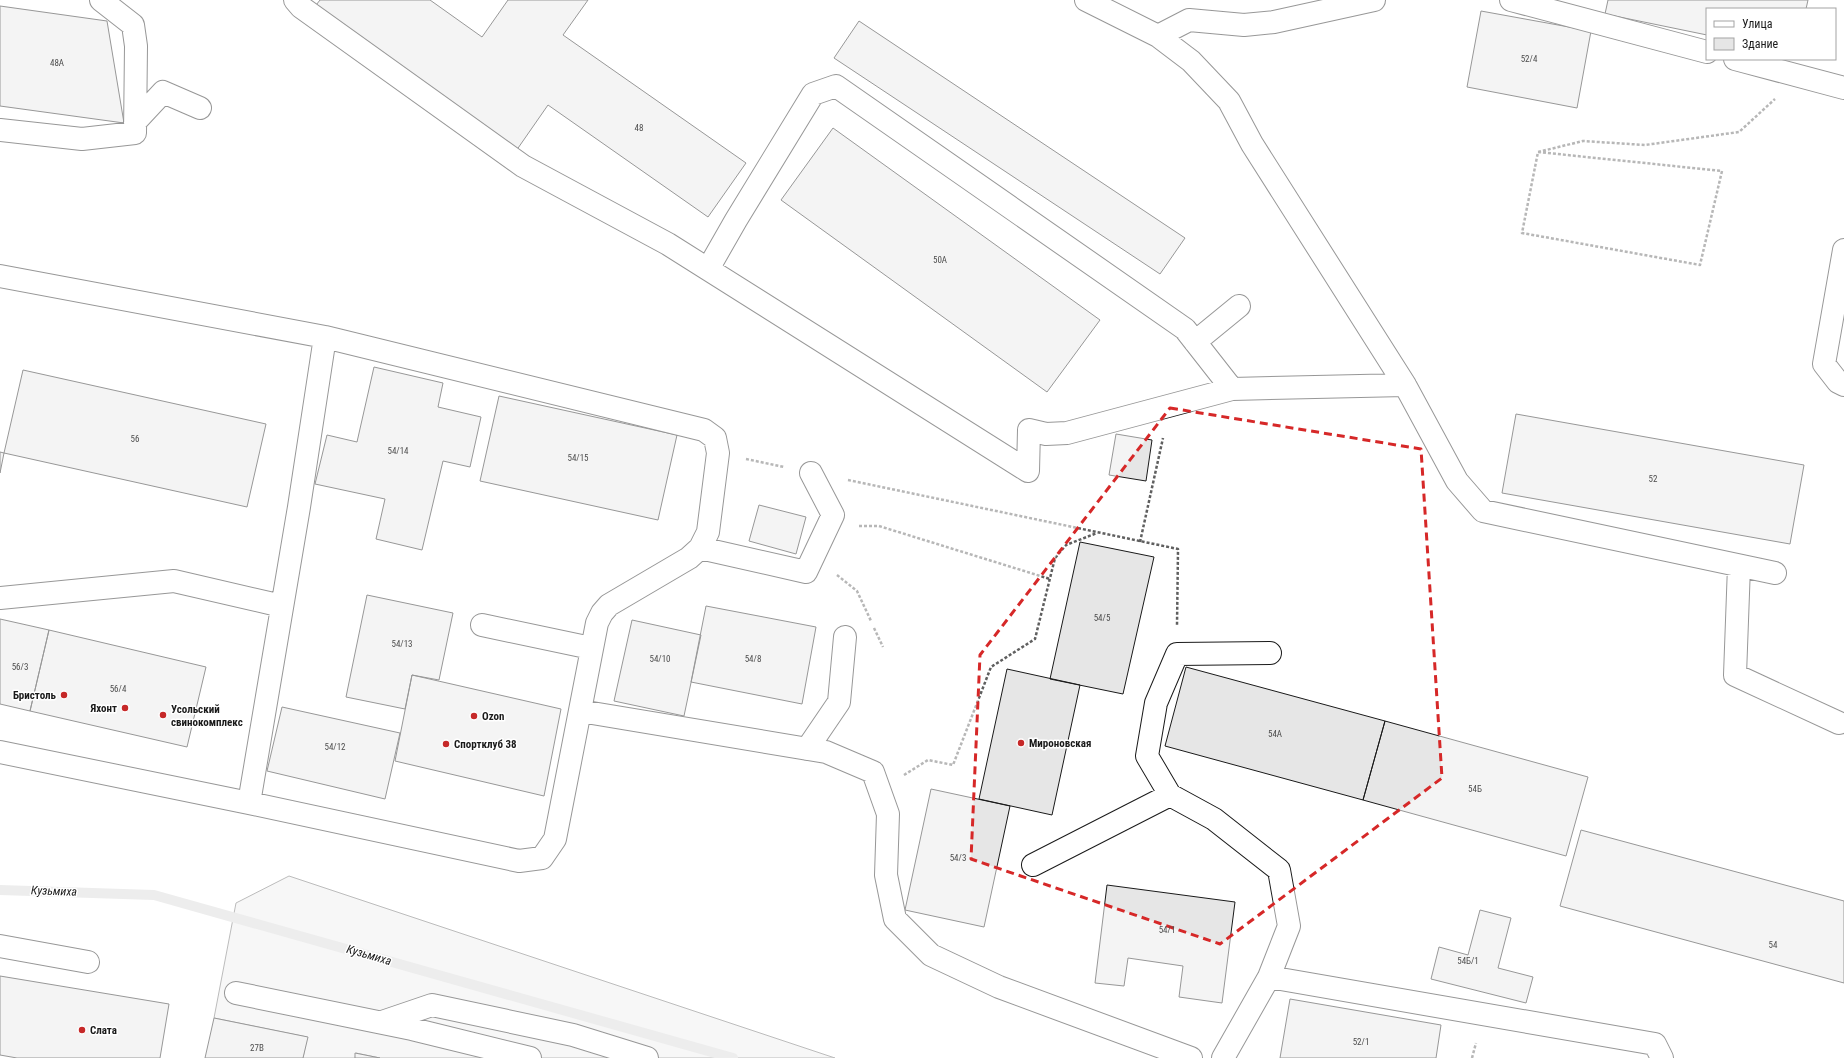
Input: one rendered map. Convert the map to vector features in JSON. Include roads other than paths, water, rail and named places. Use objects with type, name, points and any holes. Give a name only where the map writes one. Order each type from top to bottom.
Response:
[{"type":"lane","points":[[0,130],[82,139],[135,133],[136,46],[133,25],[101,0]]},
{"type":"lane","points":[[295,0],[307,12],[523,166],[668,244],[1028,471],[1028,430],[1046,434],[1067,433],[1232,389],[1405,385]]},
{"type":"lane","points":[[1086,0],[1158,36],[1191,61],[1229,101],[1257,150],[1405,385],[1457,481],[1483,511],[1775,573]]},
{"type":"lane","points":[[1158,36],[1189,20],[1244,25],[1274,22],[1374,0]]},
{"type":"lane","points":[[1511,0],[1706,52]]},
{"type":"lane","points":[[1739,60],[1844,88]]},
{"type":"lane","points":[[708,269],[736,220],[813,94],[836,86],[1185,329],[1232,389]]},
{"type":"lane","points":[[135,122],[163,92],[200,108]]},
{"type":"lane","points":[[1844,250],[1824,364],[1838,382],[1844,385]]},
{"type":"lane","points":[[0,276],[325,337],[704,430],[715,438],[718,453],[708,532],[700,548],[688,558],[609,605],[602,613],[597,623],[555,839],[542,858],[518,861],[249,803],[0,752]]},
{"type":"lane","points":[[1195,342],[1239,306]]},
{"type":"lane","points":[[249,803],[325,337]]},
{"type":"lane","points":[[700,548],[806,572],[833,515],[811,473]]},
{"type":"lane","points":[[1739,566],[1735,675],[1839,723]]},
{"type":"lane","points":[[0,598],[174,581],[282,606]]},
{"type":"lane","points":[[482,625],[591,648]]},
{"type":"lane","points":[[807,749],[839,702],[845,637]]},
{"type":"lane","points":[[1223,1058],[1269,977],[1289,926],[1279,870],[1214,820],[1170,795],[1147,756],[1156,703],[1177,654],[1270,653]]},
{"type":"lane","points":[[580,711],[826,752],[873,772],[888,814],[886,875],[895,919],[931,955],[999,987],[1191,1058]]},
{"type":"lane","points":[[1032,865],[1170,795]]},
{"type":"lane","points":[[0,946],[88,962]]},
{"type":"lane","points":[[1269,977],[1655,1044],[1662,1058]]},
{"type":"lane","points":[[236,993],[381,1022],[530,1058]]},
{"type":"lane","points":[[381,1022],[432,1005],[573,1035],[647,1058]]},
{"type":"waterway","name":"Кузьмиха","points":[[0,890],[154,895],[733,1058]]},
{"type":"place","name":"Бристоль","points":[[64,695]]},
{"type":"place","name":"Яхонт","points":[[125,708]]},
{"type":"place","name":"Усольский свинокомплекс","points":[[163,715]]},
{"type":"place","name":"Ozon","points":[[474,716]]},
{"type":"place","name":"Мироновская","points":[[1021,743]]},
{"type":"place","name":"Спортклуб 38","points":[[446,744]]},
{"type":"place","name":"Слата","points":[[82,1030]]}]
